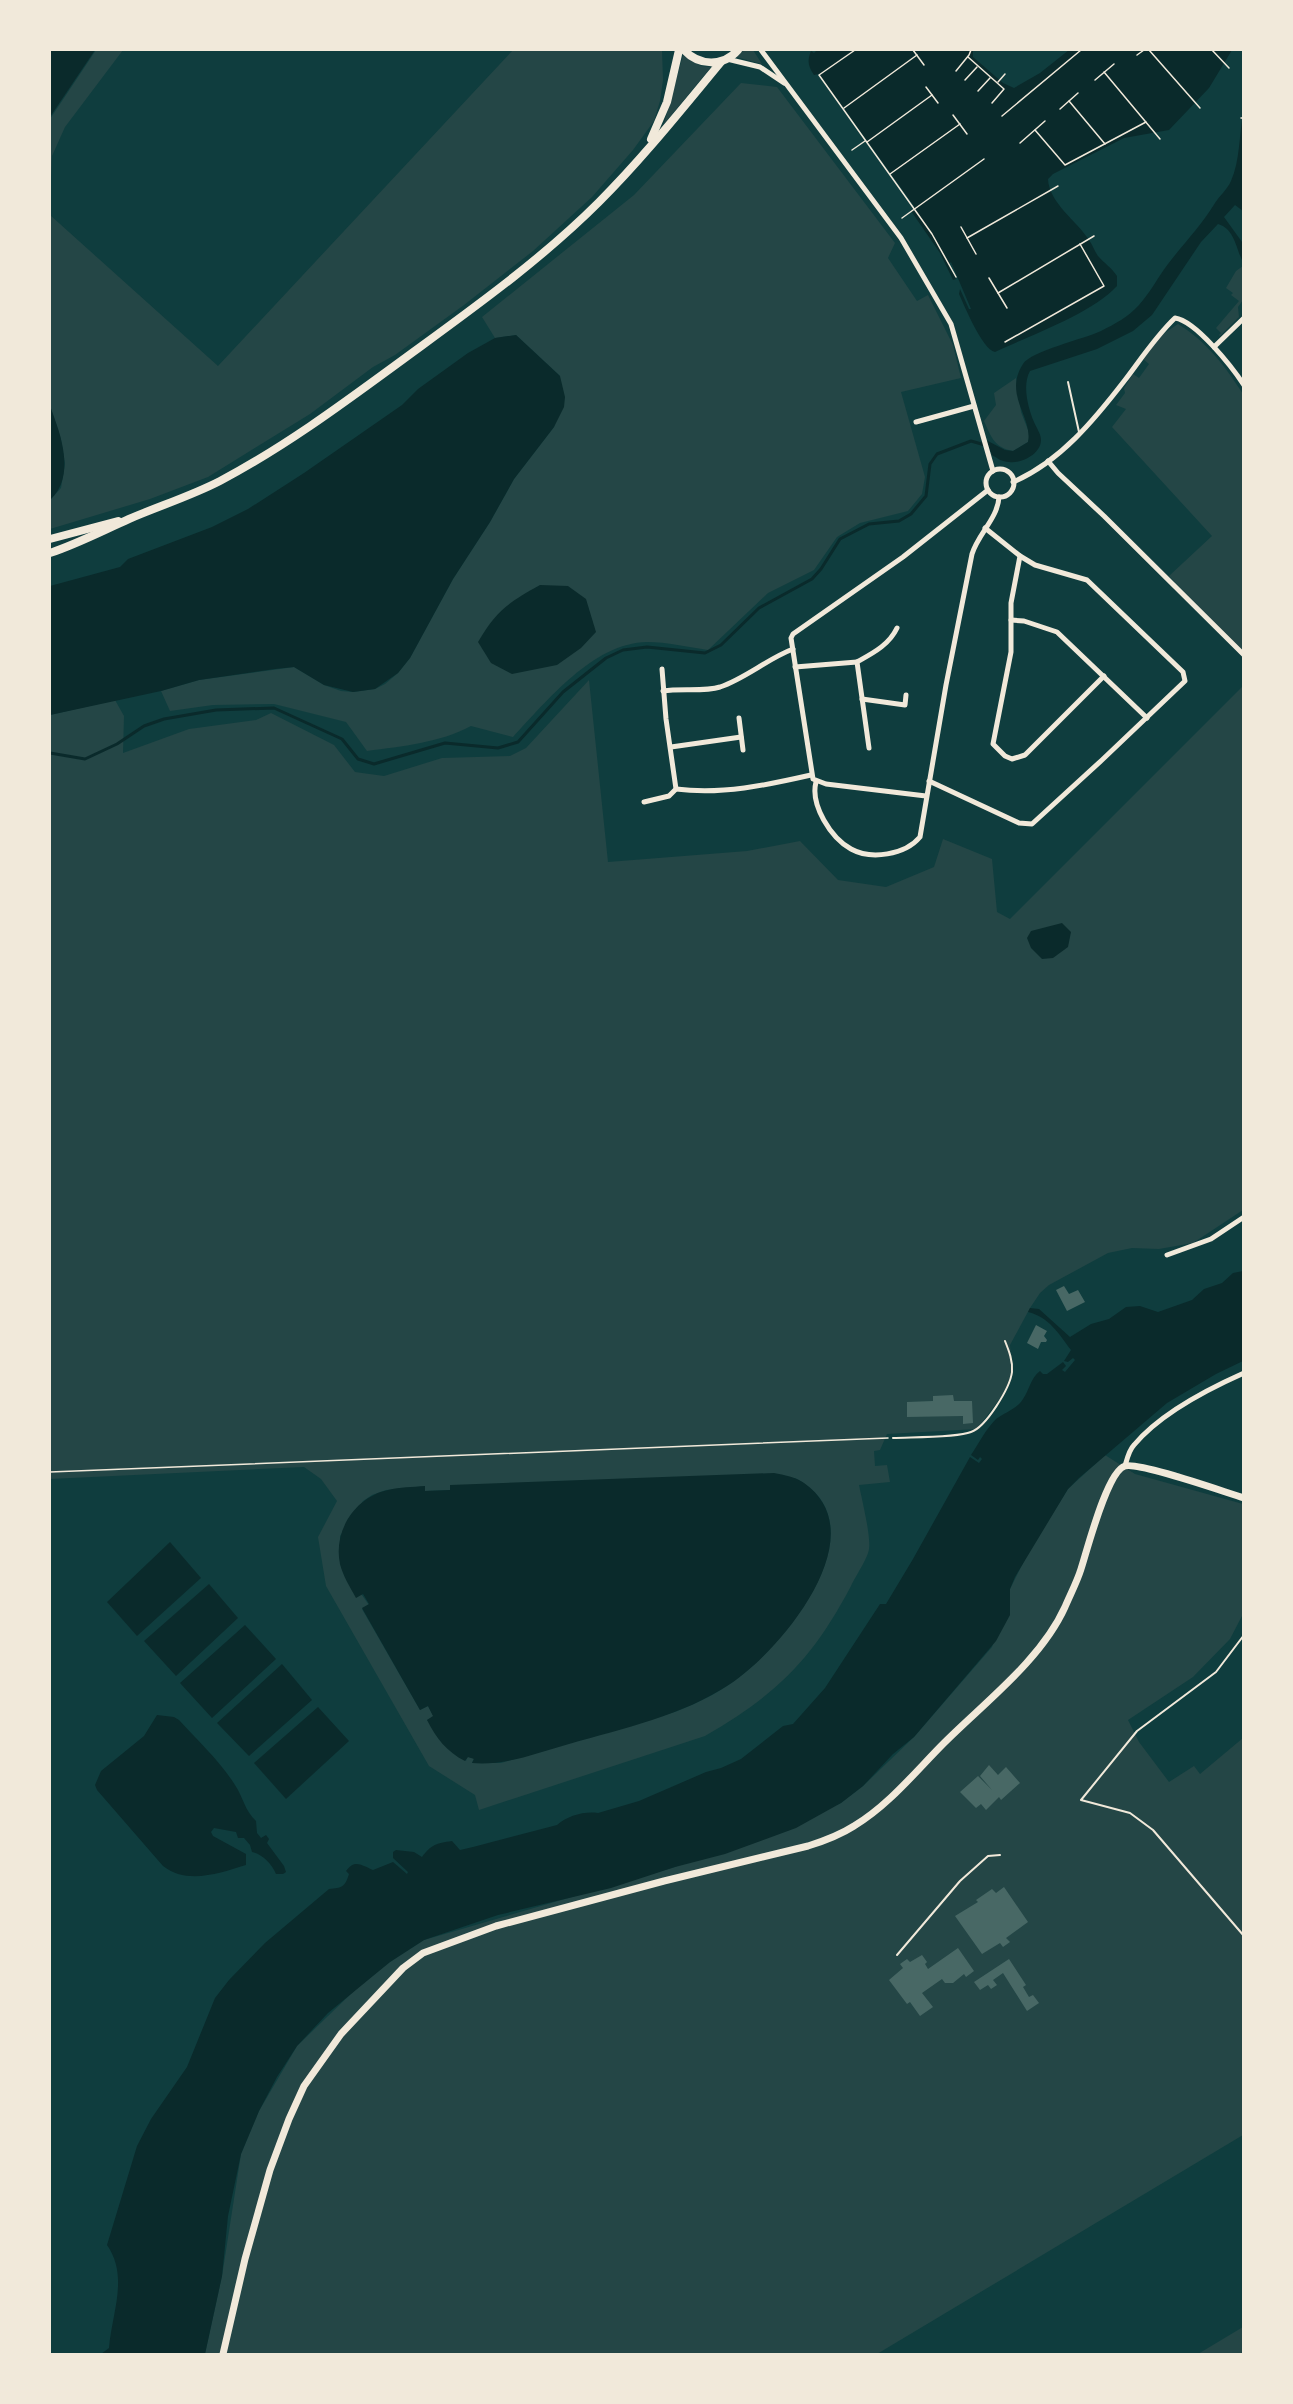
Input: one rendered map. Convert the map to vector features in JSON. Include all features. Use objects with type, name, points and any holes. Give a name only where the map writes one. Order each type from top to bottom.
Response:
[{"type":"main road","points":[[642,155],[655,133],[667,102],[679,50]]},
{"type":"main road","points":[[684,50],[702,62],[724,60]]},
{"type":"main road","points":[[50,552],[97,536],[130,519],[222,480],[311,426],[519,272],[598,203],[724,60],[738,50]]},
{"type":"main road","points":[[50,539],[97,525],[130,519]]},
{"type":"street","points":[[761,50],[867,190],[929,282],[951,324],[993,471]]},
{"type":"street","points":[[724,60],[759,67],[788,86]]},
{"type":"street","points":[[1013,482],[1048,461],[1080,433],[1177,318],[1214,347],[1244,385]]},
{"type":"street","points":[[1214,347],[1244,318]]},
{"type":"street","points":[[916,422],[974,406]]},
{"type":"street","points":[[1048,461],[1244,655]]},
{"type":"street","points":[[988,490],[987,479],[993,471],[1009,473],[1013,482],[1010,492],[999,497]]},
{"type":"street","points":[[988,490],[999,497]]},
{"type":"street","points":[[988,490],[903,557],[793,634],[795,667],[811,775],[816,782],[814,793],[817,805],[832,831],[849,848],[877,855],[893,852],[912,845],[922,830],[926,796],[972,554],[975,543],[997,508],[999,497]]},
{"type":"street","points":[[929,782],[1019,823],[1032,824],[1185,681],[1183,672],[1088,579],[1035,565],[985,528]]},
{"type":"street","points":[[1020,556],[1011,603],[1013,644],[994,748],[1012,759],[1025,755],[1104,676]]},
{"type":"street","points":[[1011,620],[1024,621],[1057,632],[1147,718]]},
{"type":"street","points":[[795,667],[857,662],[885,644],[893,637],[897,628]]},
{"type":"street","points":[[663,691],[717,688],[728,684],[775,656],[793,649]]},
{"type":"street","points":[[857,662],[869,748]]},
{"type":"street","points":[[662,669],[676,789]]},
{"type":"street","points":[[862,699],[905,705],[906,695]]},
{"type":"street","points":[[739,717],[742,750]]},
{"type":"street","points":[[671,747],[741,737]]},
{"type":"street","points":[[645,802],[669,795],[676,789],[711,791],[750,787],[811,775]]},
{"type":"street","points":[[816,782],[926,796]]},
{"type":"street","points":[[1167,1256],[1211,1239],[1244,1216]]},
{"type":"street","points":[[223,2355],[245,2259],[270,2170],[304,2086],[341,2034],[403,1968],[423,1953],[496,1926],[808,1846],[830,1839],[854,1827],[879,1809],[1026,1662],[1051,1632],[1081,1571],[1108,1488],[1119,1470],[1125,1466],[1134,1445],[1168,1415],[1210,1388],[1244,1373]]},
{"type":"street","points":[[1125,1466],[1144,1468],[1244,1498]]},
{"type":"lane","points":[[1068,382],[1080,433]]},
{"type":"lane","points":[[893,1438],[964,1434],[977,1429],[1007,1389],[1012,1372],[1005,1341]]},
{"type":"lane","points":[[1244,1635],[1216,1672],[1137,1731],[1081,1800],[1130,1813],[1153,1830],[1244,1936]]},
{"type":"lane","points":[[897,1954],[960,1881],[988,1856],[1000,1855]]},
{"type":"path","points":[[855,50],[819,75],[915,209],[957,277]]},
{"type":"path","points":[[913,50],[924,65]]},
{"type":"path","points":[[956,71],[971,50]]},
{"type":"path","points":[[1002,116],[1080,50]]},
{"type":"path","points":[[1137,55],[1144,50]]},
{"type":"path","points":[[1149,50],[1200,108]]},
{"type":"path","points":[[1212,50],[1229,68]]},
{"type":"path","points":[[843,109],[917,56]]},
{"type":"path","points":[[968,57],[1004,89],[992,103]]},
{"type":"path","points":[[1095,80],[1114,64]]},
{"type":"path","points":[[965,80],[978,66]]},
{"type":"path","points":[[1104,72],[1160,139]]},
{"type":"path","points":[[997,83],[1005,74]]},
{"type":"path","points":[[978,91],[991,77]]},
{"type":"path","points":[[926,87],[938,103]]},
{"type":"path","points":[[1060,109],[1078,93]]},
{"type":"path","points":[[852,150],[932,95]]},
{"type":"path","points":[[1069,101],[1105,144]]},
{"type":"path","points":[[953,115],[967,134]]},
{"type":"path","points":[[1020,143],[1046,121]]},
{"type":"path","points":[[1035,130],[1065,165],[1146,122]]},
{"type":"path","points":[[890,175],[960,124]]},
{"type":"path","points":[[902,218],[984,159]]},
{"type":"path","points":[[967,238],[1058,186]]},
{"type":"path","points":[[961,227],[976,254]]},
{"type":"path","points":[[998,293],[1094,236]]},
{"type":"path","points":[[1005,342],[1104,286],[1080,244]]},
{"type":"path","points":[[989,278],[1007,308]]},
{"type":"path","points":[[50,1472],[893,1438]]},
{"type":"shaded area","points":[[50,50],[95,50],[50,117]]},
{"type":"shaded area","points":[[96,50],[123,50],[65,127],[52,156],[50,199],[50,119]]},
{"type":"shaded area","points":[[513,50],[662,50],[663,80],[654,121],[633,150],[592,197],[533,251],[464,305],[395,355],[373,367],[310,414],[208,477],[150,499],[50,529],[50,500],[61,488],[65,464],[61,439],[50,406],[50,215],[218,366]]},
{"type":"shaded area","points":[[743,50],[753,50],[762,64],[736,57]]},
{"type":"shaded area","points":[[817,50],[973,50],[973,57],[1003,83],[1014,88],[1040,73],[1069,50],[1232,50],[1209,88],[1169,130],[1124,138],[1053,174],[1048,179],[1058,204],[1084,233],[1098,256],[1117,276],[1117,286],[1092,306],[1076,315],[995,352],[979,336],[959,294],[960,289],[971,309],[951,262],[949,264],[956,279],[953,280],[940,253],[911,211],[914,206],[819,74],[814,75],[812,72],[809,58],[811,51],[814,53]]},
{"type":"shaded area","points":[[683,55],[701,66],[711,67],[664,124]]},
{"type":"shaded area","points":[[741,83],[777,87],[895,243],[888,258],[917,301],[928,295],[953,345],[961,378],[901,392],[925,477],[922,494],[908,511],[860,523],[837,537],[814,570],[768,593],[708,650],[647,642],[627,645],[608,652],[572,676],[513,737],[471,726],[434,740],[367,751],[346,722],[274,704],[213,705],[170,711],[161,691],[199,680],[294,667],[324,685],[341,691],[353,692],[375,689],[398,673],[410,658],[453,579],[490,522],[514,479],[554,427],[560,376],[516,335],[495,338],[482,317],[634,195]]},
{"type":"shaded area","points":[[1243,114],[1243,211],[1235,205],[1224,217],[1242,242],[1243,262],[1232,235],[1218,224],[1201,242],[1152,315],[1133,331],[1097,349],[1030,371],[1026,383],[1027,397],[1040,435],[1038,450],[1030,457],[1014,462],[1000,460],[992,455],[986,440],[1005,450],[1013,451],[1028,442],[1027,424],[1017,396],[1016,386],[1023,364],[1036,354],[1101,331],[1130,313],[1143,300],[1228,187],[1238,157]]},
{"type":"shaded area","points":[[1243,266],[1243,300],[1238,307],[1239,317],[1220,336],[1221,333],[1216,328],[1239,301],[1226,288],[1236,271]]},
{"type":"shaded area","points":[[1178,324],[1215,355],[1243,394],[1243,652],[1169,576],[1212,536],[1112,427],[1126,409],[1116,405],[1125,393],[1124,388],[1133,374],[1139,378],[1149,364],[1143,359],[1163,334]]},
{"type":"shaded area","points":[[516,335],[560,376],[565,397],[564,407],[554,427],[514,479],[490,522],[453,579],[410,658],[398,673],[375,689],[353,692],[324,685],[294,667],[275,669],[199,680],[161,691],[50,715],[50,586],[120,567],[128,559],[212,527],[248,509],[402,405],[418,389],[468,353],[495,338]]},
{"type":"shaded area","points":[[1016,378],[1021,412],[1030,435],[1028,442],[1013,451],[998,444],[984,421],[996,405],[994,393]]},
{"type":"shaded area","points":[[50,406],[62,442],[64,467],[63,479],[50,500]]},
{"type":"shaded area","points":[[540,585],[568,586],[586,599],[596,632],[581,648],[557,665],[512,674],[491,663],[478,642],[491,622],[504,608]]},
{"type":"shaded area","points":[[589,680],[608,862],[747,851],[800,841],[838,880],[886,887],[934,867],[943,839],[992,859],[997,912],[1010,919],[1243,686],[1243,1210],[1193,1243],[1159,1249],[1132,1248],[1108,1253],[1049,1285],[1040,1293],[1030,1308],[1010,1345],[1012,1372],[1007,1389],[977,1429],[887,1434],[880,1450],[874,1451],[875,1466],[887,1465],[890,1482],[859,1485],[869,1543],[864,1562],[822,1635],[807,1655],[773,1690],[705,1736],[479,1810],[475,1795],[429,1766],[326,1586],[318,1537],[337,1501],[321,1479],[304,1467],[50,1479],[50,715],[115,700],[124,716],[123,753],[189,729],[256,720],[271,713],[334,745],[355,772],[384,776],[442,758],[510,756],[526,748]],"holes":[[[795,1478],[819,1498],[830,1522],[829,1550],[819,1579],[803,1607],[783,1634],[763,1657],[743,1674],[711,1696],[675,1712],[501,1763],[472,1763],[474,1758],[467,1757],[466,1761],[427,1720],[434,1717],[428,1706],[420,1710],[362,1609],[369,1605],[340,1564],[340,1536],[363,1501],[386,1490],[425,1487],[425,1491],[450,1490],[450,1486]]]},
{"type":"shaded area","points":[[1062,923],[1071,932],[1068,947],[1053,958],[1042,959],[1031,948],[1027,938],[1031,931]]},
{"type":"shaded area","points":[[1243,1271],[1243,1361],[1167,1403],[1068,1489],[1015,1577],[1010,1589],[1010,1615],[996,1641],[914,1737],[893,1754],[863,1786],[841,1803],[796,1828],[725,1854],[675,1867],[611,1888],[498,1915],[424,1940],[390,1962],[328,2013],[297,2046],[259,2111],[241,2154],[228,2216],[222,2276],[205,2354],[101,2354],[109,2348],[118,2282],[114,2257],[107,2245],[137,2146],[151,2119],[187,2067],[215,1998],[265,1943],[329,1889],[342,1886],[349,1874],[346,1871],[352,1865],[358,1864],[373,1870],[393,1862],[407,1874],[408,1872],[393,1858],[393,1852],[396,1850],[414,1852],[422,1857],[434,1845],[452,1841],[460,1850],[557,1825],[576,1815],[598,1813],[639,1801],[741,1759],[783,1726],[793,1724],[825,1688],[880,1604],[886,1604],[970,1457],[979,1463],[982,1459],[980,1457],[978,1460],[971,1455],[989,1427],[996,1419],[1020,1402],[1040,1371],[1047,1374],[1063,1362],[1066,1366],[1062,1370],[1065,1372],[1075,1360],[1073,1358],[1068,1362],[1064,1361],[1071,1350],[1048,1322],[1028,1312],[1030,1308],[1039,1309],[1070,1337],[1091,1324],[1109,1319],[1126,1307],[1140,1306],[1158,1312],[1192,1300],[1204,1289],[1222,1283],[1233,1273]]},
{"type":"shaded area","points":[[1105,1455],[1135,1474],[1243,1504],[1243,1614],[1230,1639],[1193,1677],[1128,1720],[1139,1742],[1169,1782],[1194,1766],[1200,1774],[1243,1738],[1243,2135],[877,2354],[205,2354],[222,2276],[241,2154],[259,2111],[297,2046],[358,1987],[390,1962],[424,1940],[675,1867],[841,1803],[863,1786],[914,1737],[992,1647],[1010,1589],[1027,1555],[1068,1489]]},
{"type":"shaded area","points":[[774,1473],[804,1483],[824,1505],[831,1532],[826,1561],[814,1591],[795,1620],[773,1646],[751,1668],[730,1684],[692,1705],[631,1726],[509,1761],[472,1763],[474,1759],[468,1757],[465,1761],[443,1744],[427,1720],[433,1716],[428,1706],[420,1710],[362,1608],[369,1604],[363,1594],[356,1598],[340,1564],[340,1540],[349,1517],[366,1500],[393,1489],[425,1486],[425,1491],[450,1490],[450,1485]]},
{"type":"shaded area","points":[[170,1542],[201,1578],[137,1636],[107,1602]]},
{"type":"shaded area","points":[[209,1584],[238,1618],[176,1676],[144,1641]]},
{"type":"shaded area","points":[[245,1625],[276,1659],[212,1718],[180,1683]]},
{"type":"shaded area","points":[[282,1664],[312,1700],[249,1756],[217,1723]]},
{"type":"shaded area","points":[[318,1707],[349,1741],[286,1799],[254,1763]]},
{"type":"shaded area","points":[[157,1715],[174,1717],[179,1720],[223,1768],[256,1821],[257,1833],[261,1838],[266,1835],[269,1839],[267,1843],[286,1872],[276,1874],[266,1860],[252,1852],[244,1838],[238,1838],[236,1832],[214,1828],[211,1832],[213,1836],[246,1854],[246,1865],[204,1876],[172,1872],[163,1866],[97,1790],[95,1785],[101,1771],[144,1736]]},
{"type":"shaded area","points":[[1243,2327],[1243,2352],[1240,2354],[1198,2354]]},
{"type":"building","points":[[1064,1286],[1069,1294],[1078,1290],[1085,1302],[1067,1311],[1056,1290]]},
{"type":"building","points":[[1036,1325],[1047,1331],[1044,1336],[1046,1342],[1041,1342],[1038,1349],[1027,1343]]},
{"type":"building","points":[[953,1395],[954,1401],[972,1401],[973,1423],[963,1424],[963,1416],[907,1417],[907,1402],[933,1401],[933,1396]]},
{"type":"building","points":[[989,1765],[998,1775],[1006,1767],[1020,1783],[1001,1800],[999,1797],[986,1810],[981,1804],[976,1808],[960,1792],[978,1776],[992,1790],[980,1776]]},
{"type":"building","points":[[1004,1887],[1028,1922],[1006,1938],[1010,1942],[1003,1947],[1000,1943],[982,1954],[955,1916],[978,1902],[976,1900],[992,1889],[996,1893]]},
{"type":"building","points":[[958,1948],[974,1971],[966,1977],[964,1974],[953,1983],[945,1983],[942,1979],[922,1993],[933,2007],[920,2016],[910,2002],[907,2004],[889,1980],[903,1968],[900,1964],[907,1959],[910,1962],[922,1955],[927,1962],[925,1964],[928,1969]]},
{"type":"building","points":[[1009,1959],[1026,1985],[1023,1987],[1029,1997],[1033,1995],[1039,2003],[1027,2011],[1003,1973],[993,1980],[997,1985],[991,1989],[988,1985],[980,1990],[974,1982]]},
{"type":"waterway","points":[[50,753],[85,759],[117,744],[144,726],[164,719],[216,710],[274,708],[342,739],[358,759],[374,764],[445,743],[498,748],[518,742],[563,692],[606,658],[623,650],[647,647],[705,653],[721,645],[759,608],[812,579],[840,539],[869,524],[899,521],[911,514],[926,496],[930,464],[937,454],[971,441],[985,445]]}]
